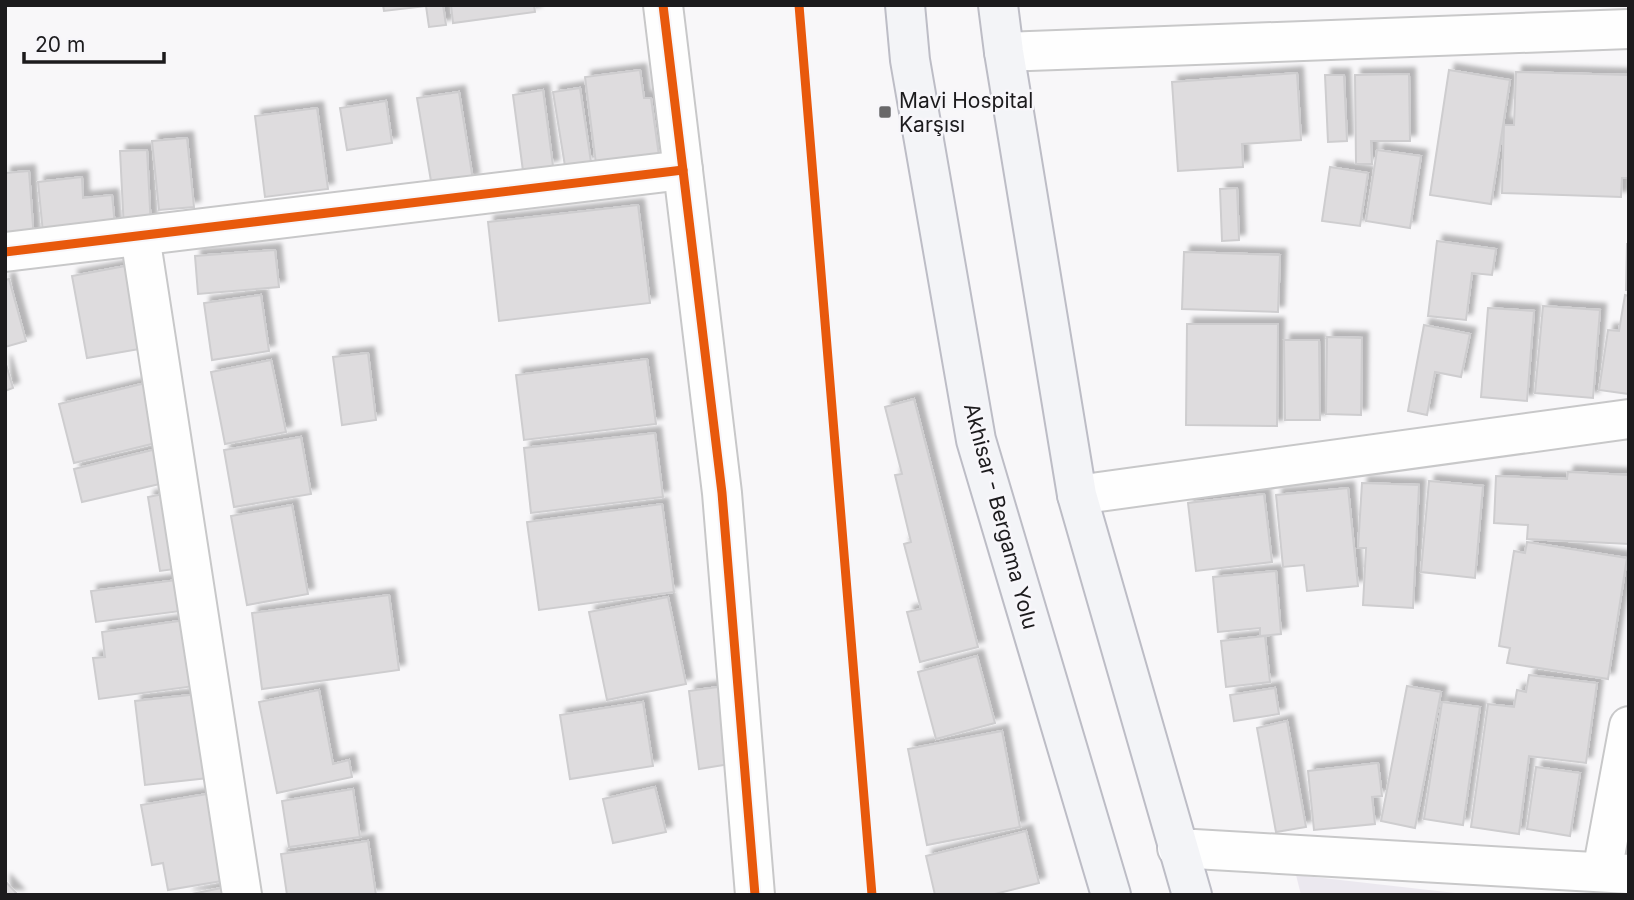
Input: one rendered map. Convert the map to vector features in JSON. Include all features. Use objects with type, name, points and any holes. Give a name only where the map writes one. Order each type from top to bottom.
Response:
[{"type":"main road","name":"Akhisar - Bergama Yolu","points":[[905,5],[910,60],[976,440],[1111,895]]},
{"type":"main road","points":[[998,5],[1077,495],[1192,895]]},
{"type":"street","points":[[663,5],[722,493],[755,895]]},
{"type":"street","points":[[1004,52],[1629,29]]},
{"type":"street","points":[[5,252],[683,170]]},
{"type":"street","points":[[140,236],[242,895]]},
{"type":"street","points":[[1077,495],[1629,419]]},
{"type":"street","points":[[1177,848],[1615,873],[1629,726]]},
{"type":"shaded area","points":[[1296,875],[1473,895],[1301,895]]},
{"type":"building","points":[[383,5],[443,5],[446,25],[429,27],[426,6],[384,11]]},
{"type":"building","points":[[451,5],[534,5],[535,12],[453,23]]},
{"type":"building","points":[[640,70],[644,98],[651,98],[659,156],[596,164],[585,77]]},
{"type":"building","points":[[1449,70],[1510,80],[1491,204],[1430,195]]},
{"type":"building","points":[[1516,72],[1629,75],[1629,178],[1622,178],[1621,197],[1502,193],[1504,125],[1514,125]]},
{"type":"building","points":[[1297,73],[1301,140],[1242,144],[1243,167],[1178,171],[1172,82]]},
{"type":"building","points":[[1409,74],[1410,141],[1371,141],[1372,164],[1356,164],[1355,75]]},
{"type":"building","points":[[1325,75],[1344,75],[1347,141],[1328,142]]},
{"type":"building","points":[[580,88],[591,162],[565,166],[553,92]]},
{"type":"building","points":[[543,90],[553,166],[523,171],[513,95]]},
{"type":"building","points":[[459,92],[473,180],[432,187],[417,98]]},
{"type":"building","points":[[386,101],[392,143],[347,150],[340,108]]},
{"type":"building","points":[[317,108],[328,189],[265,197],[255,116]]},
{"type":"building","points":[[187,138],[194,207],[159,210],[152,141]]},
{"type":"building","points":[[147,150],[151,228],[124,230],[120,151]]},
{"type":"building","points":[[1377,150],[1421,156],[1410,228],[1366,221]]},
{"type":"building","points":[[1330,167],[1368,173],[1360,226],[1322,221]]},
{"type":"building","points":[[29,171],[34,240],[5,242],[5,173]]},
{"type":"building","points":[[82,177],[83,198],[112,195],[115,226],[43,233],[38,182]]},
{"type":"building","points":[[1237,188],[1239,240],[1222,241],[1220,189]]},
{"type":"building","points":[[638,205],[650,303],[499,321],[488,222]]},
{"type":"building","points":[[1437,241],[1496,249],[1492,275],[1472,273],[1466,320],[1428,316]]},
{"type":"building","points":[[1629,244],[1629,290],[1626,290]]},
{"type":"building","points":[[275,250],[279,287],[198,294],[195,256]]},
{"type":"building","points":[[1184,252],[1280,255],[1278,312],[1182,309]]},
{"type":"building","points":[[136,264],[151,347],[87,358],[72,276]]},
{"type":"building","points":[[9,279],[26,341],[5,347],[5,280]]},
{"type":"building","points":[[261,295],[269,351],[212,360],[204,303]]},
{"type":"building","points":[[1625,295],[1629,296],[1629,394],[1599,390],[1608,330],[1619,331]]},
{"type":"building","points":[[1543,306],[1600,310],[1593,398],[1535,393]]},
{"type":"building","points":[[1488,308],[1534,311],[1527,401],[1481,397]]},
{"type":"building","points":[[1187,324],[1278,324],[1277,426],[1186,425]]},
{"type":"building","points":[[1424,325],[1470,334],[1461,377],[1435,372],[1427,415],[1408,411]]},
{"type":"building","points":[[1327,337],[1362,338],[1361,415],[1326,414]]},
{"type":"building","points":[[1284,340],[1319,340],[1320,420],[1285,420]]},
{"type":"building","points":[[368,353],[376,420],[342,425],[333,357]]},
{"type":"building","points":[[647,359],[656,424],[524,440],[516,375]]},
{"type":"building","points":[[271,360],[286,432],[225,444],[211,372]]},
{"type":"building","points":[[5,361],[13,388],[5,391]]},
{"type":"building","points":[[154,381],[168,440],[74,463],[59,404]]},
{"type":"building","points":[[914,399],[978,647],[920,662],[907,612],[921,609],[904,544],[911,542],[895,475],[902,474],[885,407]]},
{"type":"building","points":[[655,433],[663,497],[531,513],[524,448]]},
{"type":"building","points":[[301,437],[311,494],[234,507],[224,450]]},
{"type":"building","points":[[169,446],[177,480],[82,502],[74,469]]},
{"type":"building","points":[[1568,472],[1629,475],[1629,544],[1527,539],[1528,525],[1494,523],[1496,476],[1567,479]]},
{"type":"building","points":[[1429,481],[1483,486],[1475,578],[1421,572]]},
{"type":"building","points":[[1362,483],[1419,485],[1413,608],[1363,605],[1366,548],[1358,548]]},
{"type":"building","points":[[1348,488],[1358,586],[1307,591],[1304,565],[1283,567],[1276,495]]},
{"type":"building","points":[[179,491],[190,567],[160,571],[148,497]]},
{"type":"building","points":[[1264,494],[1272,562],[1196,571],[1188,503]]},
{"type":"building","points":[[662,504],[674,592],[539,610],[527,522]]},
{"type":"building","points":[[292,505],[308,594],[247,605],[231,516]]},
{"type":"building","points":[[1527,542],[1627,558],[1608,679],[1507,663],[1510,648],[1499,646],[1514,551],[1525,553]]},
{"type":"building","points":[[1276,571],[1281,634],[1260,636],[1260,628],[1218,632],[1213,577]]},
{"type":"building","points":[[192,578],[196,609],[96,622],[91,591]]},
{"type":"building","points":[[389,595],[399,670],[262,689],[252,613]]},
{"type":"building","points":[[668,597],[686,684],[607,700],[589,612]]},
{"type":"building","points":[[193,619],[202,685],[99,699],[93,658],[105,657],[102,632]]},
{"type":"building","points":[[1265,636],[1270,682],[1226,687],[1221,641]]},
{"type":"building","points":[[977,656],[995,723],[936,739],[918,672]]},
{"type":"building","points":[[1529,675],[1597,683],[1586,763],[1529,756],[1519,834],[1471,827],[1488,704],[1514,707],[1517,690],[1526,692]]},
{"type":"building","points":[[732,685],[742,762],[699,769],[689,691]]},
{"type":"building","points":[[1407,686],[1441,692],[1415,828],[1381,821]]},
{"type":"building","points":[[1275,688],[1279,714],[1234,721],[1230,695]]},
{"type":"building","points":[[319,690],[333,764],[349,760],[352,777],[277,793],[259,702]]},
{"type":"building","points":[[208,693],[217,777],[145,785],[135,701]]},
{"type":"building","points":[[643,702],[653,766],[570,779],[560,715]]},
{"type":"building","points":[[1442,702],[1480,707],[1463,825],[1424,819]]},
{"type":"building","points":[[1287,721],[1306,827],[1276,832],[1257,728]]},
{"type":"building","points":[[1002,731],[1020,827],[927,845],[908,749]]},
{"type":"building","points":[[1378,763],[1382,796],[1372,797],[1375,824],[1314,830],[1308,771]]},
{"type":"building","points":[[1536,767],[1580,773],[1570,836],[1527,829]]},
{"type":"building","points":[[655,787],[666,832],[613,843],[603,799]]},
{"type":"building","points":[[353,789],[360,837],[289,847],[282,801]]},
{"type":"building","points":[[219,792],[234,879],[168,890],[163,863],[152,865],[141,805]]},
{"type":"building","points":[[1026,831],[1039,883],[991,895],[935,895],[926,856]]},
{"type":"building","points":[[368,841],[376,895],[287,895],[281,854]]},
{"type":"building","points":[[5,881],[18,895],[5,895]]},
{"type":"building","points":[[231,886],[233,895],[187,895]]},
{"type":"cycle path","points":[[663,5],[722,493],[755,895]]},
{"type":"cycle path","points":[[799,5],[872,895]]},
{"type":"cycle path","points":[[5,252],[683,170]]},
{"type":"place","name":"Mavi Hospital Karşısı","points":[[885,112]]}]
